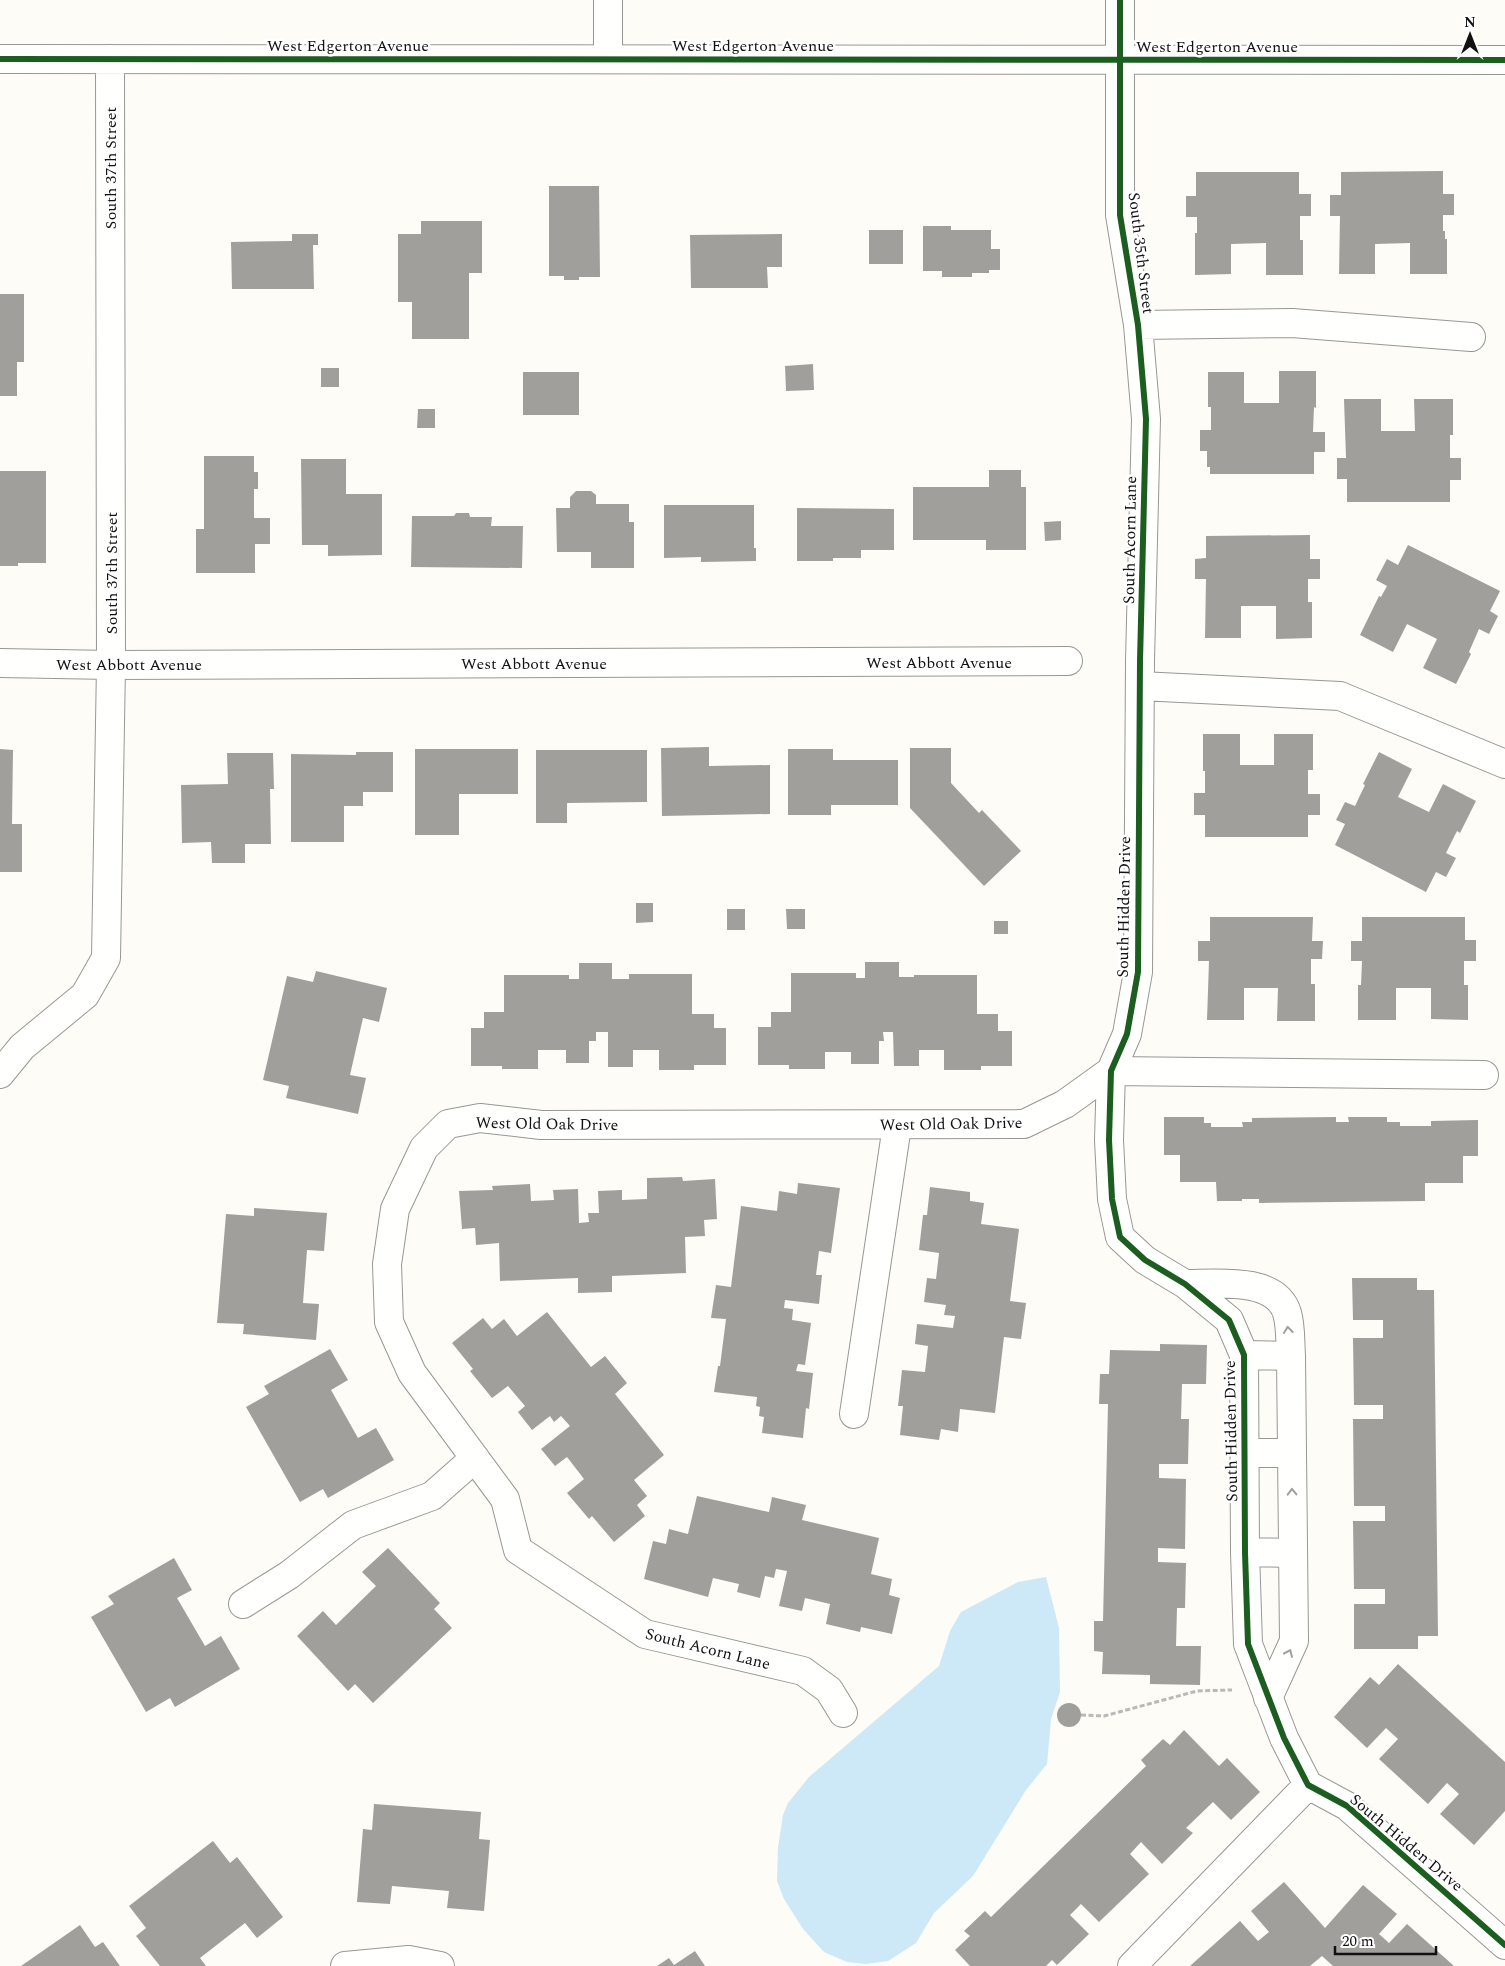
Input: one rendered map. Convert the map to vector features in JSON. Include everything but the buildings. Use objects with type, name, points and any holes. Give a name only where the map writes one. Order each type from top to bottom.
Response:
[{"type":"street","points":[[608,0],[608,59]]},
{"type":"street","name":"South 35th Street","points":[[1120,0],[1120,214],[1138,325],[1146,419]]},
{"type":"street","name":"South 37th Street","points":[[0,1074],[22,1047],[86,995],[106,958],[111,665],[110,58]]},
{"type":"street","name":"West Edgerton Avenue","points":[[0,59],[1505,60]]},
{"type":"street","points":[[1138,325],[1292,324],[1471,337]]},
{"type":"street","name":"South Acorn Lane","points":[[1140,673],[1146,419]]},
{"type":"street","name":"West Abbott Avenue","points":[[0,663],[111,665],[1068,661]]},
{"type":"street","points":[[1140,673],[1340,696],[1505,764]]},
{"type":"street","name":"South Hidden Drive","points":[[1140,673],[1138,972],[1127,1034],[1111,1071],[1109,1140],[1112,1189],[1120,1237],[1145,1260],[1185,1284],[1229,1320],[1244,1355],[1245,1552],[1248,1644],[1284,1738],[1308,1785],[1347,1806],[1505,1945]]},
{"type":"street","points":[[1111,1071],[1484,1075]]},
{"type":"street","name":"West Old Oak Drive","points":[[518,1550],[505,1499],[412,1373],[389,1322],[387,1264],[395,1209],[424,1148],[448,1124],[480,1118],[541,1125],[753,1124],[896,1126],[1024,1124],[1065,1104],[1111,1071]]},
{"type":"street","points":[[854,1414],[896,1126]]},
{"type":"street","points":[[1185,1284],[1247,1284],[1276,1294],[1287,1312],[1291,1356],[1294,1641],[1268,1698]]},
{"type":"street","points":[[1244,1355],[1291,1356]]},
{"type":"street","points":[[1245,1453],[1292,1453]]},
{"type":"street","points":[[243,1604],[289,1575],[354,1525],[432,1496],[475,1458]]},
{"type":"street","name":"South Acorn Lane","points":[[518,1550],[645,1634],[803,1671],[828,1690],[843,1713]]},
{"type":"street","points":[[1245,1552],[1293,1553]]},
{"type":"street","points":[[1132,1966],[1308,1785]]},
{"type":"street","points":[[345,1966],[409,1960],[440,1966]]},
{"type":"path","points":[[1081,1715],[1104,1716],[1197,1691],[1233,1690],[1268,1698]]},
{"type":"water","points":[[1046,1577],[1059,1628],[1060,1692],[1051,1719],[1047,1764],[1026,1790],[973,1876],[934,1913],[916,1943],[888,1961],[866,1964],[847,1962],[824,1952],[803,1929],[784,1899],[777,1881],[778,1847],[783,1815],[788,1803],[809,1777],[939,1666],[950,1631],[961,1612],[1018,1582]]},
{"type":"cycle path","points":[[1120,0],[1120,215],[1138,325],[1146,419],[1140,661],[1138,972],[1127,1034],[1111,1071],[1109,1140],[1112,1199],[1120,1237],[1145,1260],[1185,1284],[1229,1320],[1244,1355],[1245,1552],[1248,1644],[1284,1738],[1308,1785],[1347,1806],[1505,1945]]},
{"type":"cycle path","points":[[0,59],[1505,60]]}]
